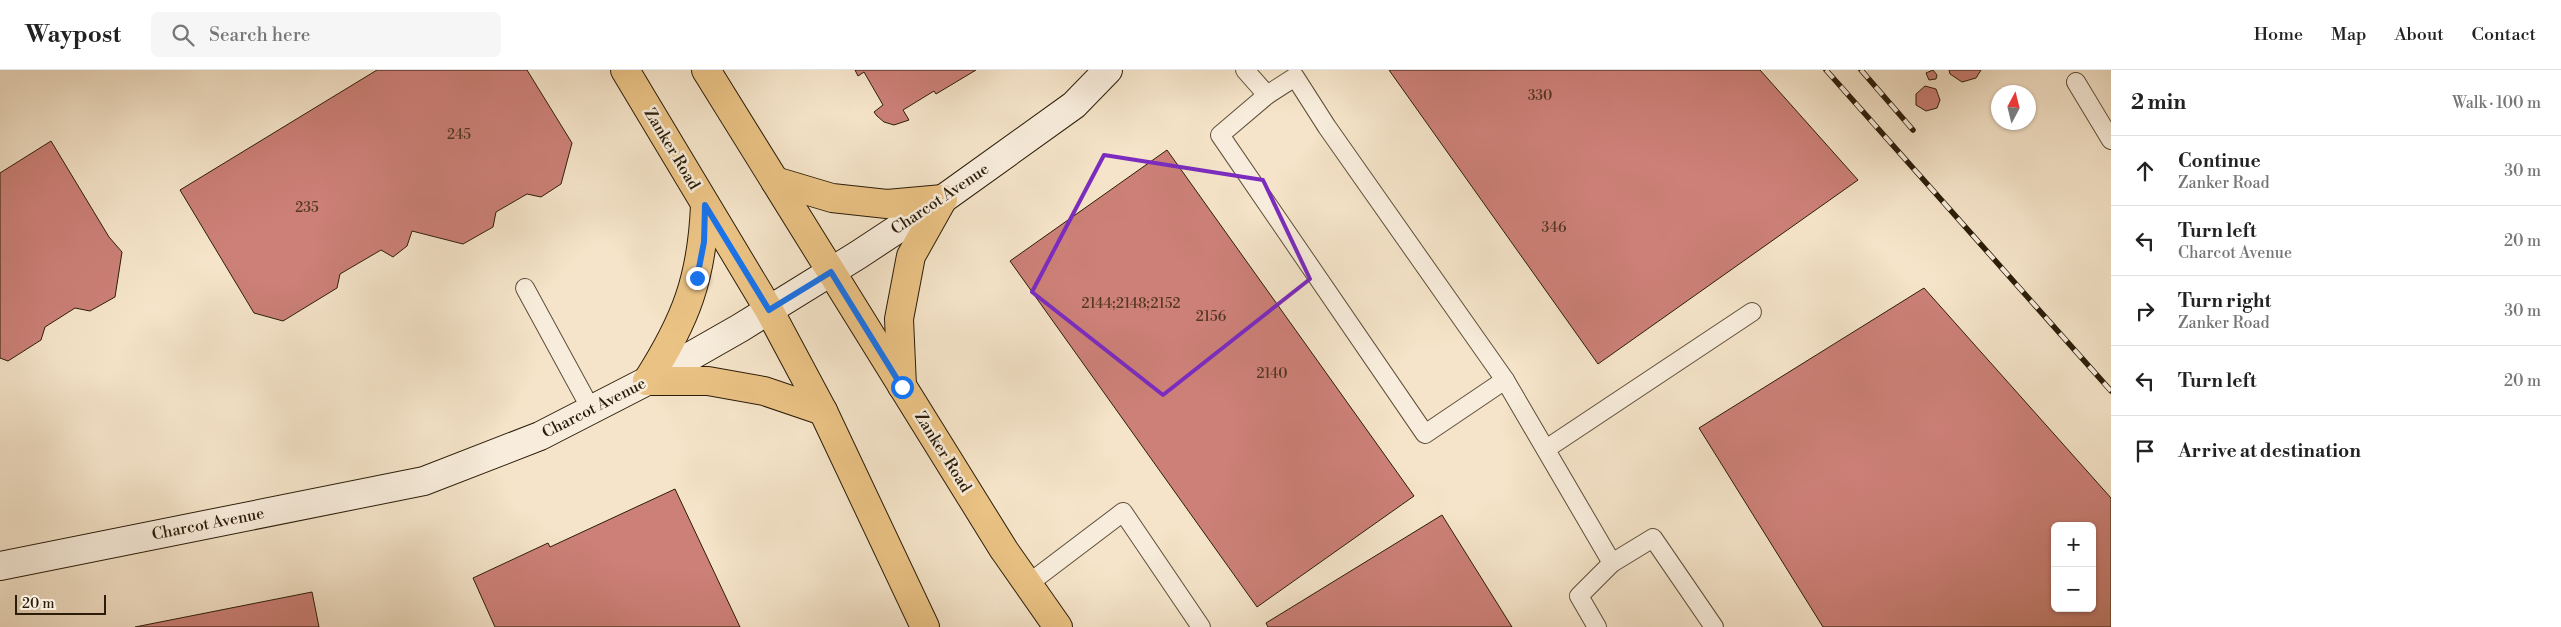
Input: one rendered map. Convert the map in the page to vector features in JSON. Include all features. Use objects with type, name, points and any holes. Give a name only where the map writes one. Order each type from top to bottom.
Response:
[{"type":"main road","name":"Zanker Road","points":[[625,70],[769,310],[823,411],[925,627]]},
{"type":"main road","name":"Zanker Road","points":[[706,70],[902,387],[1028,584],[1058,627]]},
{"type":"main road","name":"Charcot Avenue","points":[[0,566],[424,481],[540,436],[592,411],[647,381],[831,272],[943,199],[1074,105],[1108,70]]},
{"type":"main road","points":[[775,180],[832,198],[887,204],[943,199]]},
{"type":"main road","points":[[902,387],[899,319],[911,256],[943,199]]},
{"type":"main road","points":[[647,381],[670,346],[691,296],[704,242],[705,205]]},
{"type":"main road","points":[[647,381],[708,381],[764,391],[823,411]]},
{"type":"lane","points":[[1245,70],[1267,94]]},
{"type":"lane","points":[[1505,380],[1425,434],[1220,135],[1267,94],[1296,77],[1327,127],[1505,380],[1612,563]]},
{"type":"lane","points":[[2076,82],[2111,140]]},
{"type":"lane","points":[[525,288],[592,411]]},
{"type":"lane","points":[[1546,449],[1752,312]]},
{"type":"lane","points":[[1028,584],[1124,512],[1201,627]]},
{"type":"lane","points":[[1597,627],[1579,596],[1612,563],[1653,538],[1714,627]]},
{"type":"highlighted area","points":[[1104,155],[1263,180],[1310,279],[1163,395],[1032,292]]},
{"type":"building","points":[[377,70],[527,70],[572,143],[561,184],[541,197],[527,194],[496,212],[493,227],[463,244],[412,231],[407,246],[393,257],[381,250],[340,274],[337,288],[283,321],[254,313],[180,190]]},
{"type":"building","points":[[855,70],[976,70],[936,94],[934,91],[903,110],[909,120],[894,125],[884,122],[874,112],[883,105],[864,72],[858,76]]},
{"type":"building","points":[[1389,70],[1760,70],[1858,180],[1598,364]]},
{"type":"building","points":[[1933,70],[1937,75],[1936,79],[1929,80],[1926,73]]},
{"type":"building","points":[[1949,70],[1981,70],[1976,78],[1962,82],[1950,74]]},
{"type":"building","points":[[1925,86],[1936,89],[1940,100],[1937,108],[1926,111],[1916,105],[1916,94]]},
{"type":"building","points":[[51,141],[109,237],[122,252],[115,297],[90,311],[75,308],[45,327],[41,340],[8,361],[0,358],[0,173]]},
{"type":"building","points":[[1167,150],[1414,496],[1257,607],[1010,261]]},
{"type":"building","points":[[1924,288],[2111,498],[2111,627],[1823,627],[1699,428]]},
{"type":"building","points":[[675,489],[740,627],[495,627],[473,578],[548,543],[550,547]]},
{"type":"building","points":[[1442,515],[1512,627],[1268,627],[1266,623]]},
{"type":"building","points":[[312,592],[319,627],[135,627]]},
{"type":"railway","points":[[1826,70],[2111,391]]},
{"type":"railway","points":[[1861,70],[1913,130]]},
{"type":"route","points":[[697,278],[704,242],[705,205],[769,310],[831,272],[902,387]]}]
